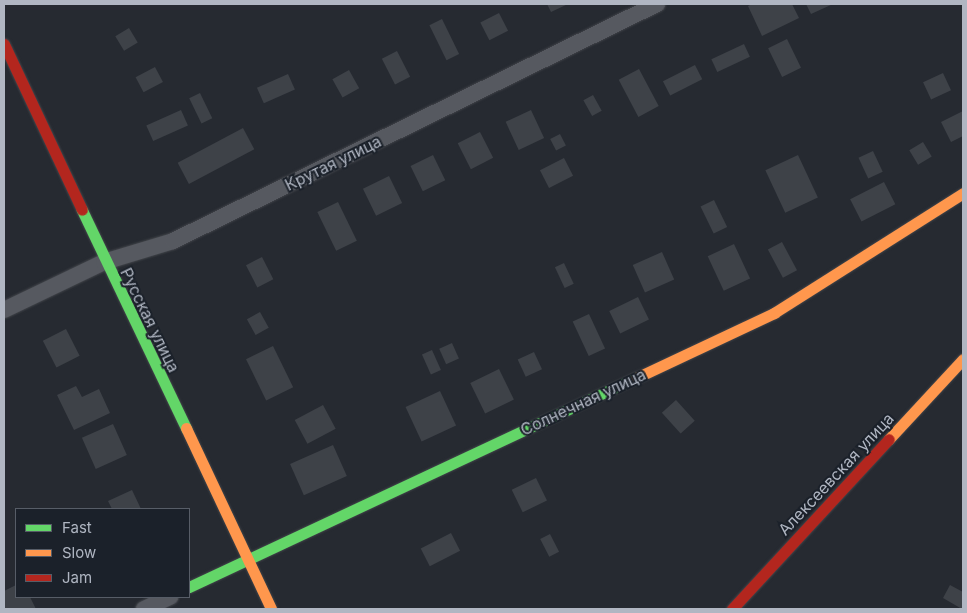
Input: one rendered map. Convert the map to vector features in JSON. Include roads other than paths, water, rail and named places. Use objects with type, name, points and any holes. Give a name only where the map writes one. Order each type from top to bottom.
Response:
[{"type":"street","name":"Крутая улица","points":[[4,310],[104,262],[173,241],[657,4]]},
{"type":"street","name":"Русская улица","points":[[4,44],[104,262],[271,609]]},
{"type":"street","name":"Солнечная улица","points":[[190,587],[774,313],[963,193]]},
{"type":"street","name":"Алексеевская улица","points":[[732,609],[963,359]]},
{"type":"street","points":[[144,609],[168,598]]}]
